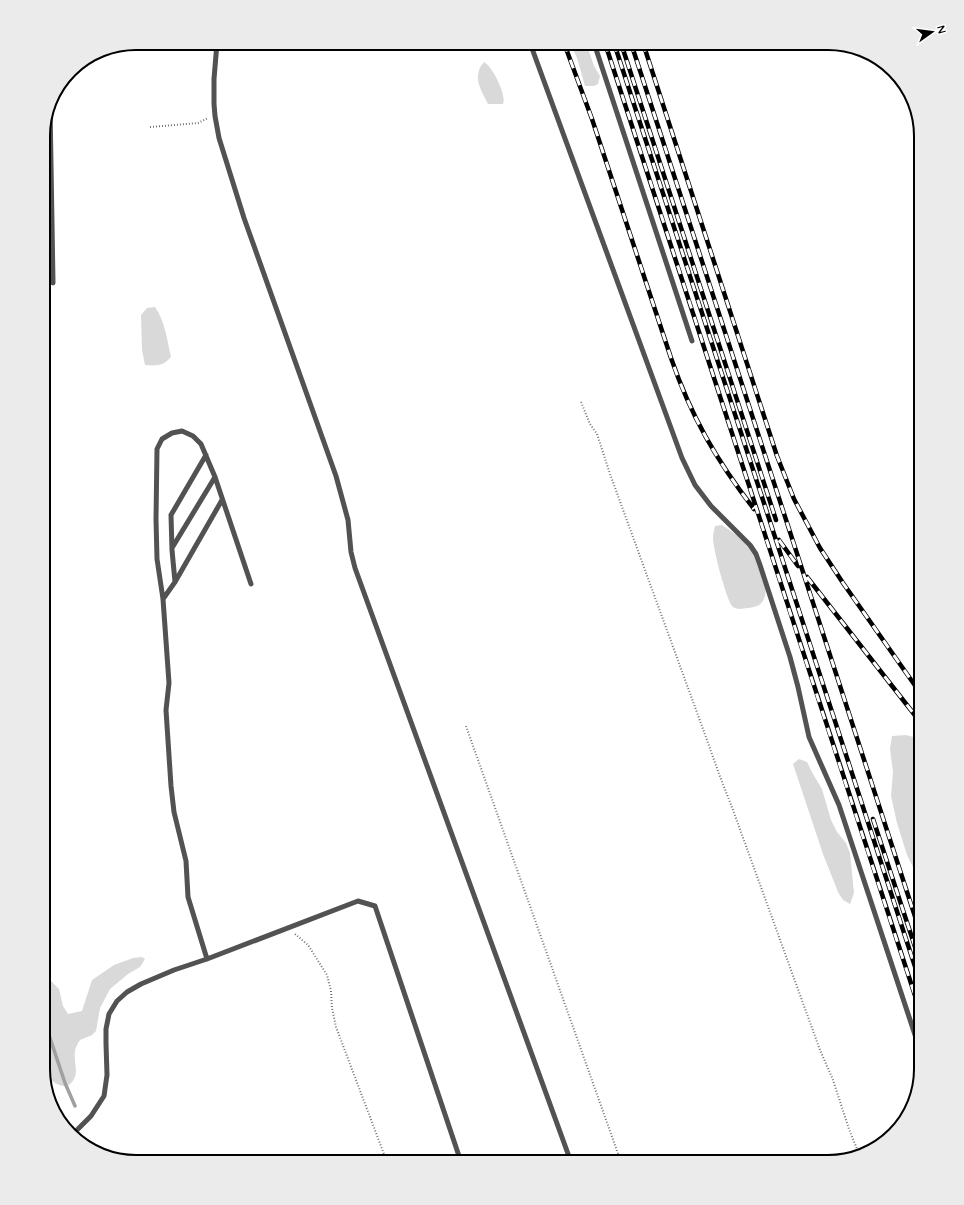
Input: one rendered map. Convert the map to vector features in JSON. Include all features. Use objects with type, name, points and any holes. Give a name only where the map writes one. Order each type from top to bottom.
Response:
[{"type":"lane","points":[[216,50],[214,79],[215,116],[220,138],[244,218],[336,476],[348,520],[351,552],[355,568],[568,1155]]},
{"type":"lane","points":[[533,50],[682,458],[695,485],[711,506],[750,545],[756,554],[796,679],[809,737],[839,805],[914,1032]]},
{"type":"lane","points":[[596,50],[692,341]]},
{"type":"lane","points":[[50,129],[53,283]]},
{"type":"lane","points":[[207,959],[188,897],[186,861],[174,812],[171,786],[166,710],[168,683],[163,599],[157,559],[156,519],[157,449],[162,439],[172,433],[182,431],[193,436],[200,444],[206,455],[251,584]]},
{"type":"lane","points":[[175,582],[171,515],[206,455]]},
{"type":"lane","points":[[172,550],[214,477]]},
{"type":"lane","points":[[163,599],[175,582],[222,500]]},
{"type":"lane","points":[[77,1131],[91,1116],[104,1096],[107,1075],[106,1030],[109,1014],[117,1001],[127,992],[141,984],[174,970],[358,902],[375,906],[458,1155]]},
{"type":"path","points":[[150,127],[198,123],[215,116]]},
{"type":"path","points":[[582,402],[590,424],[597,434],[610,474],[719,774],[820,1050],[833,1080],[857,1149]]},
{"type":"path","points":[[466,726],[619,1155]]},
{"type":"path","points":[[283,929],[297,935],[308,945],[328,975],[336,1027],[384,1155]]},
{"type":"shaded area","points":[[573,50],[588,50],[594,66],[600,76],[598,84],[594,86],[585,86]]},
{"type":"shaded area","points":[[484,62],[491,69],[498,81],[503,94],[503,104],[488,104],[482,92],[478,75]]},
{"type":"shaded area","points":[[155,307],[163,324],[171,357],[160,365],[145,365],[142,350],[141,315],[147,308]]},
{"type":"shaded area","points":[[722,525],[748,543],[758,561],[764,577],[766,593],[764,600],[758,606],[737,609],[732,606],[729,601],[720,573],[713,538],[715,526]]},
{"type":"shaded area","points":[[906,735],[914,737],[914,869],[907,855],[897,823],[891,796],[893,772],[890,749],[892,736]]},
{"type":"shaded area","points":[[799,759],[807,762],[822,789],[831,820],[837,832],[846,843],[850,853],[854,893],[850,904],[843,900],[838,892],[823,854],[793,764]]},
{"type":"shaded area","points":[[142,957],[145,959],[140,967],[128,974],[110,989],[100,1008],[96,1031],[92,1035],[80,1040],[78,1044],[75,1056],[76,1074],[72,1082],[69,1085],[62,1086],[54,1082],[51,1080],[50,1069],[50,980],[59,989],[63,1006],[68,1014],[82,1011],[92,980],[114,965],[133,958]]},
{"type":"waterway","points":[[50,1038],[65,1083],[75,1106]]},
{"type":"railway","points":[[567,50],[592,119],[671,358],[687,399],[716,455],[754,509]]},
{"type":"railway","points":[[607,50],[914,992]]},
{"type":"railway","points":[[616,50],[914,964]]},
{"type":"railway","points":[[623,50],[776,520]]},
{"type":"railway","points":[[633,50],[914,913]]},
{"type":"railway","points":[[645,50],[777,456],[794,499],[820,548],[914,684]]},
{"type":"railway","points":[[779,540],[798,566]]},
{"type":"railway","points":[[807,577],[914,714]]},
{"type":"railway","points":[[873,819],[914,944]]}]
